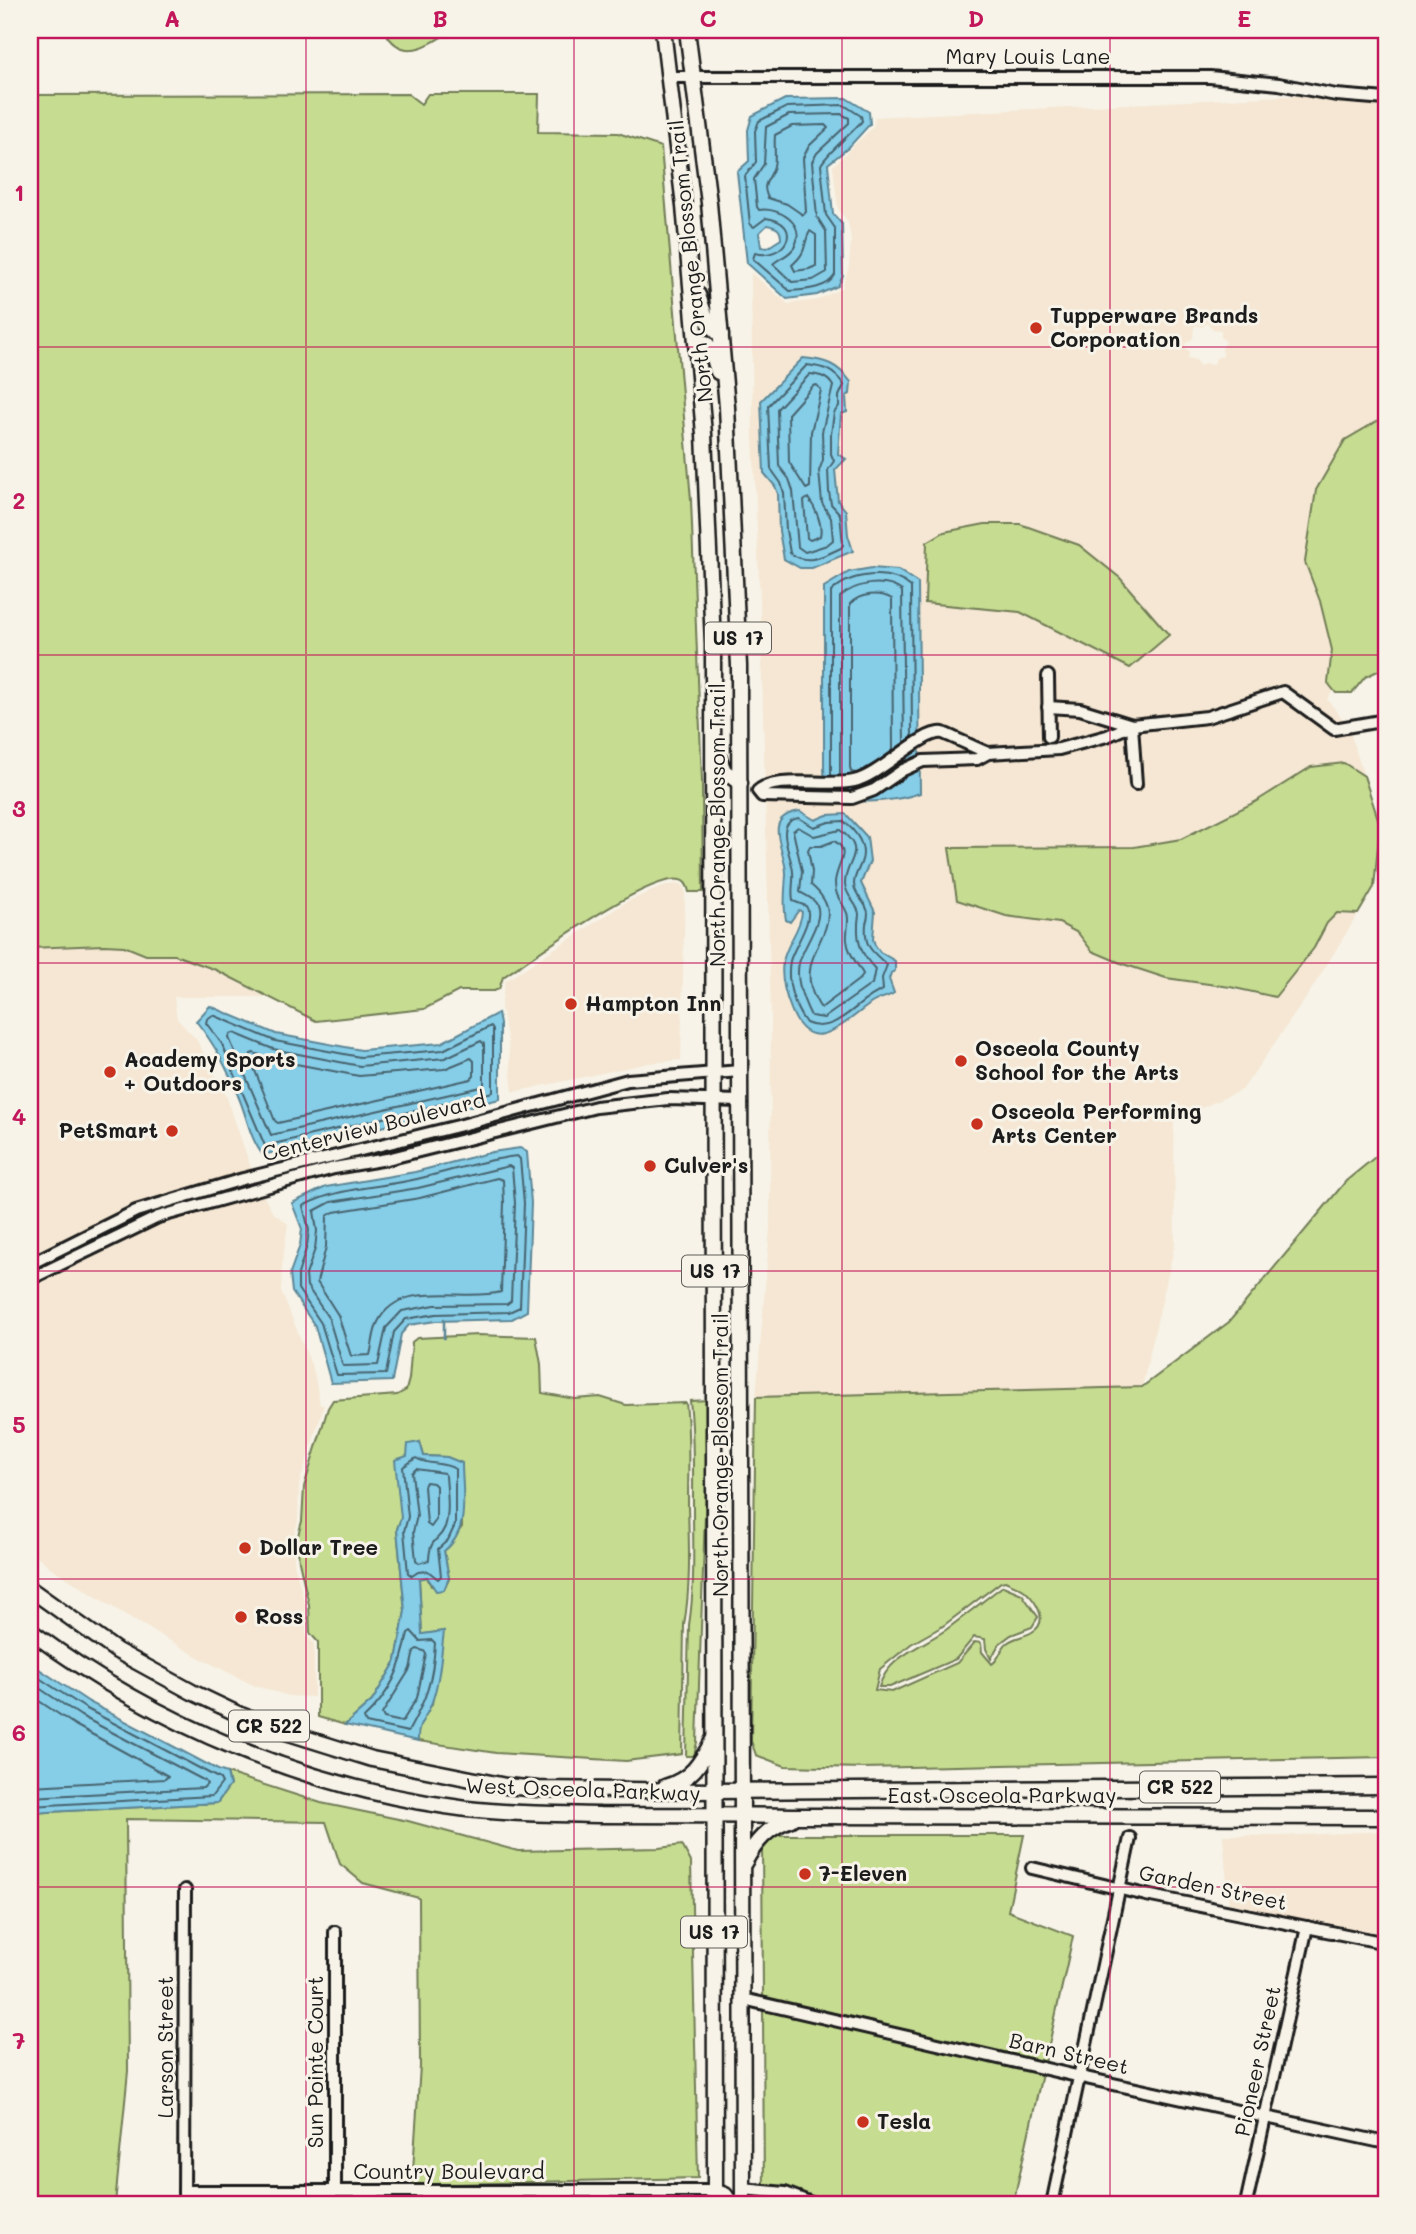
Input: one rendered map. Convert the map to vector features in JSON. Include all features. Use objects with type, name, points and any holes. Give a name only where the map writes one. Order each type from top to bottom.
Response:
[{"type":"main road","name":"US 17","points":[[663,30],[668,77]]},
{"type":"main road","name":"US 17","points":[[687,30],[693,77]]},
{"type":"main road","name":"North Orange Blossom Trail","points":[[668,77],[691,278],[709,525],[714,746],[715,2198]]},
{"type":"main road","name":"North Orange Blossom Trail","points":[[693,77],[709,203],[727,407],[739,666],[743,2197]]},
{"type":"main road","points":[[691,278],[706,319],[721,335]]},
{"type":"main road","points":[[696,343],[706,343],[712,351],[727,407]]},
{"type":"main road","points":[[714,746],[724,771],[740,783]]},
{"type":"main road","name":"West Osceola Parkway","points":[[30,1589],[96,1637],[156,1674],[236,1713],[323,1745],[417,1770],[506,1786],[714,1791]]},
{"type":"main road","name":"West Osceola Parkway","points":[[30,1631],[97,1678],[191,1730],[276,1765],[331,1781],[409,1800],[467,1809],[522,1814],[714,1816]]},
{"type":"main road","points":[[650,1791],[677,1783],[693,1773],[714,1738]]},
{"type":"main road","name":"East Osceola Parkway","points":[[743,1791],[1386,1786]]},
{"type":"main road","name":"CR 522","points":[[714,1791],[743,1791]]},
{"type":"main road","name":"CR 522","points":[[714,1816],[743,1816]]},
{"type":"main road","name":"East Osceola Parkway","points":[[743,1816],[1386,1816]]},
{"type":"main road","points":[[743,1866],[754,1845],[765,1833],[776,1824],[799,1816]]},
{"type":"main road","points":[[715,2198],[725,2195],[731,2204]]},
{"type":"street","name":"Mary Louis Lane","points":[[668,77],[1210,77],[1279,84],[1336,95],[1386,99]]},
{"type":"street","points":[[1048,676],[1049,737]]},
{"type":"street","points":[[988,753],[977,759],[918,764],[903,770],[874,790],[852,798],[762,796],[758,791],[769,784],[839,784],[858,780],[883,768],[925,736],[944,733],[988,753],[1059,749],[1107,736],[1132,725],[1207,717],[1283,692],[1334,729],[1386,720]]},
{"type":"street","points":[[1048,707],[1080,709],[1132,725]]},
{"type":"street","points":[[1132,725],[1136,784]]},
{"type":"street","points":[[949,760],[956,753],[953,739]]},
{"type":"street","points":[[910,749],[911,760],[918,764]]},
{"type":"street","name":"Centerview Boulevard","points":[[30,1264],[136,1211],[306,1163],[544,1104],[628,1080],[740,1071]]},
{"type":"street","name":"Centerview Boulevard","points":[[30,1279],[142,1224],[179,1211],[334,1168],[387,1158],[548,1118],[635,1101],[668,1098],[740,1101]]},
{"type":"street","points":[[544,1104],[548,1118]]},
{"type":"street","points":[[136,1211],[142,1224]]},
{"type":"street","points":[[1052,2204],[1130,1838]]},
{"type":"street","name":"Garden Street","points":[[1032,1868],[1146,1895],[1386,1943]]},
{"type":"street","name":"Larson Street","points":[[184,2204],[185,1890]]},
{"type":"street","name":"Pioneer Street","points":[[1246,2204],[1307,1927]]},
{"type":"street","name":"Sun Pointe Court","points":[[335,1932],[335,2191]]},
{"type":"street","name":"Barn Street","points":[[743,1999],[1081,2077],[1386,2143]]},
{"type":"street","name":"Country Boulevard","points":[[184,2191],[715,2198]]},
{"type":"street","points":[[743,2197],[785,2193],[814,2204]]},
{"type":"shaded area","points":[[1305,95],[1335,101],[1386,104],[1386,416],[1316,490],[1305,562],[1320,601],[1332,650],[1328,683],[1334,689],[1327,699],[1348,726],[1364,776],[1344,763],[1216,820],[1181,839],[1134,847],[950,848],[1006,916],[1059,923],[1078,933],[1092,951],[1166,978],[1275,997],[1314,948],[1327,922],[1337,913],[1358,914],[1308,995],[1242,1090],[1174,1120],[1175,1244],[1142,1387],[756,1397],[770,1228],[771,1014],[753,438],[751,273],[788,304],[817,300],[842,288],[849,267],[851,241],[848,222],[838,209],[833,166],[873,127],[875,117]],"holes":[[[1207,323],[1213,329],[1221,330],[1221,337],[1226,342],[1222,349],[1223,356],[1216,358],[1214,364],[1206,363],[1200,366],[1196,360],[1188,358],[1189,351],[1185,344],[1193,338],[1194,327],[1202,327]],[[782,381],[846,396],[847,412],[841,414],[838,435],[838,454],[842,465],[835,470],[838,501],[846,511],[848,535],[779,531],[778,494],[761,401]],[[985,524],[1130,668],[1020,612],[944,532]],[[807,813],[815,820],[827,815],[870,861],[861,883],[863,891],[871,901],[873,939],[880,952],[895,961],[889,979],[891,996],[876,1000],[839,1028],[788,1000],[783,991],[782,963],[802,911],[799,909],[790,922],[785,916],[783,884],[786,873],[778,838]]]},
{"type":"shaded area","points":[[681,884],[685,891],[681,1060],[649,1063],[513,1092],[501,1007],[505,981],[628,901],[667,885]]},
{"type":"shaded area","points":[[124,946],[146,955],[175,955],[216,970],[266,997],[174,997],[177,1019],[196,1039],[226,1095],[252,1171],[137,1204],[30,1258],[30,948]]},
{"type":"shaded area","points":[[263,1194],[272,1212],[288,1224],[281,1291],[314,1372],[320,1405],[324,1405],[299,1485],[298,1521],[293,1539],[294,1563],[305,1605],[306,1635],[314,1644],[314,1697],[289,1696],[255,1686],[198,1657],[114,1608],[50,1567],[30,1550],[30,1285],[160,1223]]},
{"type":"shaded area","points":[[1386,1831],[1386,1937],[1229,1906],[1223,1835],[1281,1836]]},
{"type":"green space","points":[[384,30],[452,30],[425,46],[407,49],[399,47]]},
{"type":"green space","points":[[408,94],[421,104],[428,94],[539,94],[538,132],[618,133],[661,147],[691,500],[702,781],[703,892],[689,892],[685,883],[680,880],[665,881],[644,889],[592,918],[503,977],[499,989],[494,991],[459,991],[424,1009],[316,1021],[216,970],[175,955],[146,955],[124,946],[104,945],[30,948],[30,95]]},
{"type":"green space","points":[[1386,416],[1386,667],[1365,677],[1352,693],[1336,693],[1328,683],[1332,650],[1320,601],[1305,562],[1316,490],[1345,440]]},
{"type":"green space","points":[[985,524],[1020,524],[1079,545],[1120,578],[1169,635],[1130,668],[1020,612],[925,603],[927,542],[944,532]]},
{"type":"green space","points":[[1344,763],[1364,776],[1380,825],[1374,887],[1358,914],[1337,913],[1327,923],[1314,948],[1275,997],[1230,987],[1166,978],[1092,951],[1078,933],[1059,923],[1006,916],[957,900],[949,848],[1134,847],[1181,839],[1255,802],[1311,767]]},
{"type":"green space","points":[[1386,1148],[1386,1757],[863,1768],[785,1766],[756,1755],[751,1741],[756,1397],[1142,1387],[1229,1322],[1346,1181]],"holes":[[[1005,1581],[1023,1590],[1033,1600],[1041,1617],[1037,1628],[1007,1643],[992,1664],[982,1652],[981,1643],[975,1642],[957,1663],[892,1692],[875,1690],[880,1669],[911,1644],[943,1626]]]},
{"type":"green space","points":[[478,1335],[536,1337],[542,1393],[575,1399],[600,1397],[626,1405],[686,1403],[689,1565],[684,1625],[682,1754],[626,1761],[496,1753],[418,1741],[417,1727],[432,1704],[443,1631],[422,1635],[419,1579],[427,1577],[431,1586],[444,1589],[449,1579],[444,1551],[462,1527],[461,1463],[447,1457],[424,1456],[420,1442],[407,1456],[401,1518],[397,1529],[405,1611],[396,1661],[372,1701],[345,1725],[318,1717],[318,1642],[310,1633],[309,1605],[297,1539],[302,1521],[304,1487],[328,1408],[333,1400],[397,1395],[406,1390],[412,1342],[417,1338]]},
{"type":"green space","points":[[709,1400],[697,1742],[694,1756],[686,1756],[693,1565],[690,1401]]},
{"type":"green space","points":[[1003,1586],[1022,1594],[1038,1617],[1032,1627],[1011,1635],[999,1644],[991,1659],[985,1639],[974,1637],[956,1659],[890,1687],[879,1687],[890,1667],[898,1660],[947,1629]]},
{"type":"green space","points":[[227,1773],[321,1803],[408,1821],[518,1851],[659,1848],[682,1845],[691,1862],[698,2178],[412,2185],[420,2066],[419,1898],[363,1883],[340,1864],[326,1822],[126,1819],[128,2071],[115,2204],[30,2204],[30,1813],[217,1803],[230,1785]]},
{"type":"green space","points":[[1024,1835],[1008,1911],[1073,1936],[1045,2063],[763,1997],[762,1843],[769,1836]]},
{"type":"green space","points":[[763,2009],[1042,2074],[1013,2204],[764,2204]]},
{"type":"green space","points":[[438,2196],[438,2204],[359,2204],[358,2197]]},
{"type":"water","points":[[846,98],[869,112],[870,124],[848,148],[828,164],[833,214],[842,224],[843,276],[838,286],[817,295],[787,299],[747,263],[737,172],[749,161],[748,130],[752,116],[785,99]],"holes":[[[767,225],[776,228],[781,239],[767,248],[761,247],[759,233]]]},
{"type":"water","points":[[803,358],[830,364],[851,382],[850,394],[846,396],[847,412],[841,414],[838,454],[846,459],[835,470],[838,501],[846,511],[848,535],[853,551],[812,568],[800,568],[784,559],[779,531],[778,494],[764,473],[761,401]]},
{"type":"water","points":[[872,568],[898,570],[918,583],[920,793],[892,800],[861,801],[841,797],[825,785],[824,587],[849,572]]},
{"type":"water","points":[[800,811],[815,820],[827,815],[846,814],[867,837],[870,861],[861,883],[875,912],[873,939],[880,952],[895,961],[895,971],[889,979],[894,993],[873,1002],[838,1028],[817,1035],[808,1032],[799,1024],[787,998],[782,974],[785,955],[802,912],[799,910],[790,922],[786,920],[786,875],[778,828],[781,820],[788,814]]},
{"type":"water","points":[[210,1006],[276,1034],[361,1050],[441,1043],[498,1013],[500,1099],[263,1155],[252,1135],[225,1067],[196,1021]]},
{"type":"water","points":[[520,1148],[527,1152],[531,1203],[527,1311],[512,1319],[436,1321],[409,1325],[401,1334],[392,1381],[331,1383],[315,1326],[292,1292],[290,1273],[300,1245],[302,1229],[292,1203],[326,1187],[415,1172],[492,1152]]},
{"type":"water","points":[[420,1442],[424,1456],[447,1457],[462,1463],[463,1510],[458,1533],[453,1543],[444,1551],[449,1578],[444,1590],[436,1591],[427,1577],[419,1579],[422,1634],[444,1631],[437,1685],[419,1729],[418,1741],[345,1725],[372,1701],[396,1661],[405,1611],[397,1529],[401,1518],[395,1460],[407,1456],[408,1444]]},
{"type":"water","points":[[30,1663],[89,1702],[227,1773],[230,1785],[217,1803],[30,1813]]},
{"type":"waterway","points":[[444,1319],[444,1338]]},
{"type":"place","name":"Tupperware Brands Corporation","points":[[1036,328]]},
{"type":"place","name":"Hampton Inn","points":[[571,1004]]},
{"type":"place","name":"Osceola County School for the Arts","points":[[961,1061]]},
{"type":"place","name":"Academy Sports + Outdoors","points":[[110,1072]]},
{"type":"place","name":"Osceola Performing Arts Center","points":[[977,1124]]},
{"type":"place","name":"PetSmart","points":[[172,1131]]},
{"type":"place","name":"Culver's","points":[[650,1166]]},
{"type":"place","name":"Dollar Tree","points":[[245,1548]]},
{"type":"place","name":"Ross","points":[[241,1617]]},
{"type":"place","name":"7-Eleven","points":[[805,1874]]},
{"type":"place","name":"Tesla","points":[[863,2122]]}]
